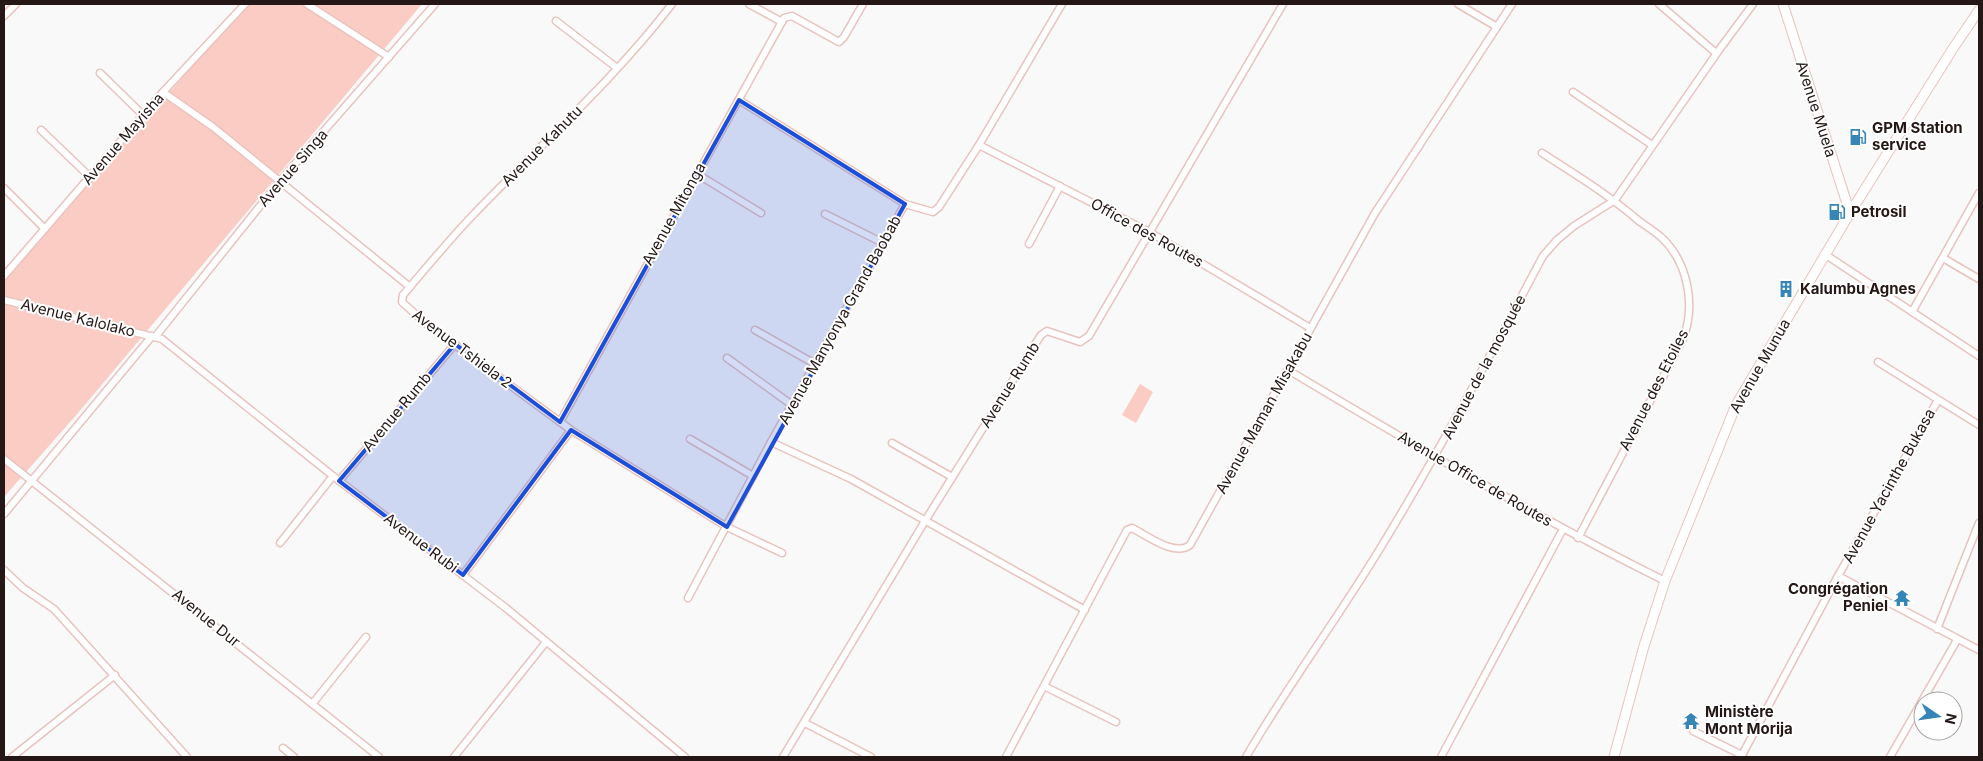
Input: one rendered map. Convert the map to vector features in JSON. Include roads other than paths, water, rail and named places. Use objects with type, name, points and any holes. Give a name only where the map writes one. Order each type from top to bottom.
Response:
[{"type":"main road","name":"Avenue Muela","points":[[1782,4],[1850,213]]},
{"type":"main road","name":"Avenue Munua","points":[[1614,757],[1644,646],[1665,581],[1736,405],[1850,213],[1979,10]]},
{"type":"street","points":[[4,16],[16,4]]},
{"type":"street","name":"Avenue Mayisha","points":[[4,276],[163,92],[245,4]]},
{"type":"street","points":[[307,4],[389,57]]},
{"type":"street","name":"Avenue Singa","points":[[4,514],[97,401],[154,337],[280,182],[435,4]]},
{"type":"street","name":"Avenue Kahutu","points":[[410,287],[472,216],[590,99],[672,4]]},
{"type":"street","points":[[750,4],[782,22],[788,16],[795,18],[839,42],[844,37],[863,4]]},
{"type":"street","name":"Avenue Manyonya Grand Baobab","points":[[688,598],[771,442],[905,204],[928,212],[935,211],[979,145],[1062,4]]},
{"type":"street","name":"Avenue Rumb","points":[[783,757],[806,723],[925,521],[1041,335],[1047,331],[1076,341],[1086,339],[1151,233],[1283,4]]},
{"type":"street","points":[[1458,4],[1497,27]]},
{"type":"street","name":"Avenue Maman Misakabu","points":[[1006,757],[1128,529],[1132,528],[1174,549],[1184,549],[1190,545],[1375,213],[1512,4]]},
{"type":"street","points":[[1659,4],[1716,53]]},
{"type":"street","name":"Avenue de la mosquée","points":[[1246,757],[1293,680],[1380,549],[1435,457],[1544,256],[1557,240],[1574,226],[1616,200],[1716,53],[1753,4]]},
{"type":"street","points":[[556,21],[617,68]]},
{"type":"street","name":"Avenue Mitonga","points":[[560,422],[782,22]]},
{"type":"street","points":[[100,73],[143,115]]},
{"type":"street","name":"Avenue Tshiela 2","points":[[163,92],[213,127],[410,287],[402,297],[403,304],[455,344],[571,430],[727,527],[782,554]]},
{"type":"street","points":[[1573,92],[1652,145]]},
{"type":"street","points":[[739,100],[905,204]]},
{"type":"street","points":[[41,130],[90,177]]},
{"type":"street","name":"Office des Routes","points":[[979,145],[1151,233],[1310,328]]},
{"type":"street","name":"Avenue des Etoiles","points":[[1542,153],[1616,200],[1660,237],[1676,256],[1685,276],[1689,312],[1683,338],[1578,538]]},
{"type":"street","points":[[697,174],[761,213]]},
{"type":"street","points":[[1029,244],[1060,186]]},
{"type":"street","points":[[4,188],[45,229]]},
{"type":"street","points":[[1912,312],[1979,193]]},
{"type":"street","points":[[825,214],[883,243]]},
{"type":"street","points":[[1826,255],[1979,356]]},
{"type":"street","points":[[1943,258],[1979,279]]},
{"type":"street","name":"Avenue Kalolako","points":[[4,300],[154,337]]},
{"type":"street","points":[[755,330],[815,364]]},
{"type":"street","name":"Avenue Rubi","points":[[154,337],[167,343],[336,479],[463,575],[685,757]]},
{"type":"street","name":"Avenue Rumb","points":[[336,479],[455,344]]},
{"type":"street","points":[[727,358],[792,405]]},
{"type":"street","points":[[1878,362],[1979,425]]},
{"type":"street","name":"Avenue Office de Routes","points":[[1288,370],[1435,457],[1578,538],[1665,581]]},
{"type":"street","name":"Avenue Yacinthe Bukasa","points":[[1742,756],[1838,576],[1938,400]]},
{"type":"street","points":[[463,575],[571,430]]},
{"type":"street","points":[[690,439],[754,476]]},
{"type":"street","points":[[771,442],[852,479],[1084,610]]},
{"type":"street","points":[[892,443],[952,477]]},
{"type":"street","name":"Avenue Dur","points":[[4,459],[379,757]]},
{"type":"street","points":[[280,543],[336,479]]},
{"type":"street","points":[[1937,629],[1979,523]]},
{"type":"street","points":[[1441,757],[1563,529]]},
{"type":"street","points":[[4,570],[24,588],[54,609],[187,757]]},
{"type":"street","points":[[1838,576],[1979,650]]},
{"type":"street","points":[[313,703],[366,637]]},
{"type":"street","points":[[1890,757],[1957,640]]},
{"type":"street","points":[[454,757],[546,642]]},
{"type":"street","points":[[12,757],[115,675]]},
{"type":"street","points":[[1044,686],[1116,722]]},
{"type":"street","points":[[806,723],[871,757]]},
{"type":"street","points":[[1692,731],[1742,756]]},
{"type":"street","points":[[283,748],[294,757]]},
{"type":"place","name":"GPM Station service","points":[[1858,137]]},
{"type":"place","name":"Petrosil","points":[[1837,212]]},
{"type":"place","name":"Kalumbu Agnes","points":[[1786,289]]},
{"type":"place","name":"Congrégation Peniel","points":[[1902,598]]},
{"type":"place","name":"Ministère Mont Morija","points":[[1691,721]]}]
